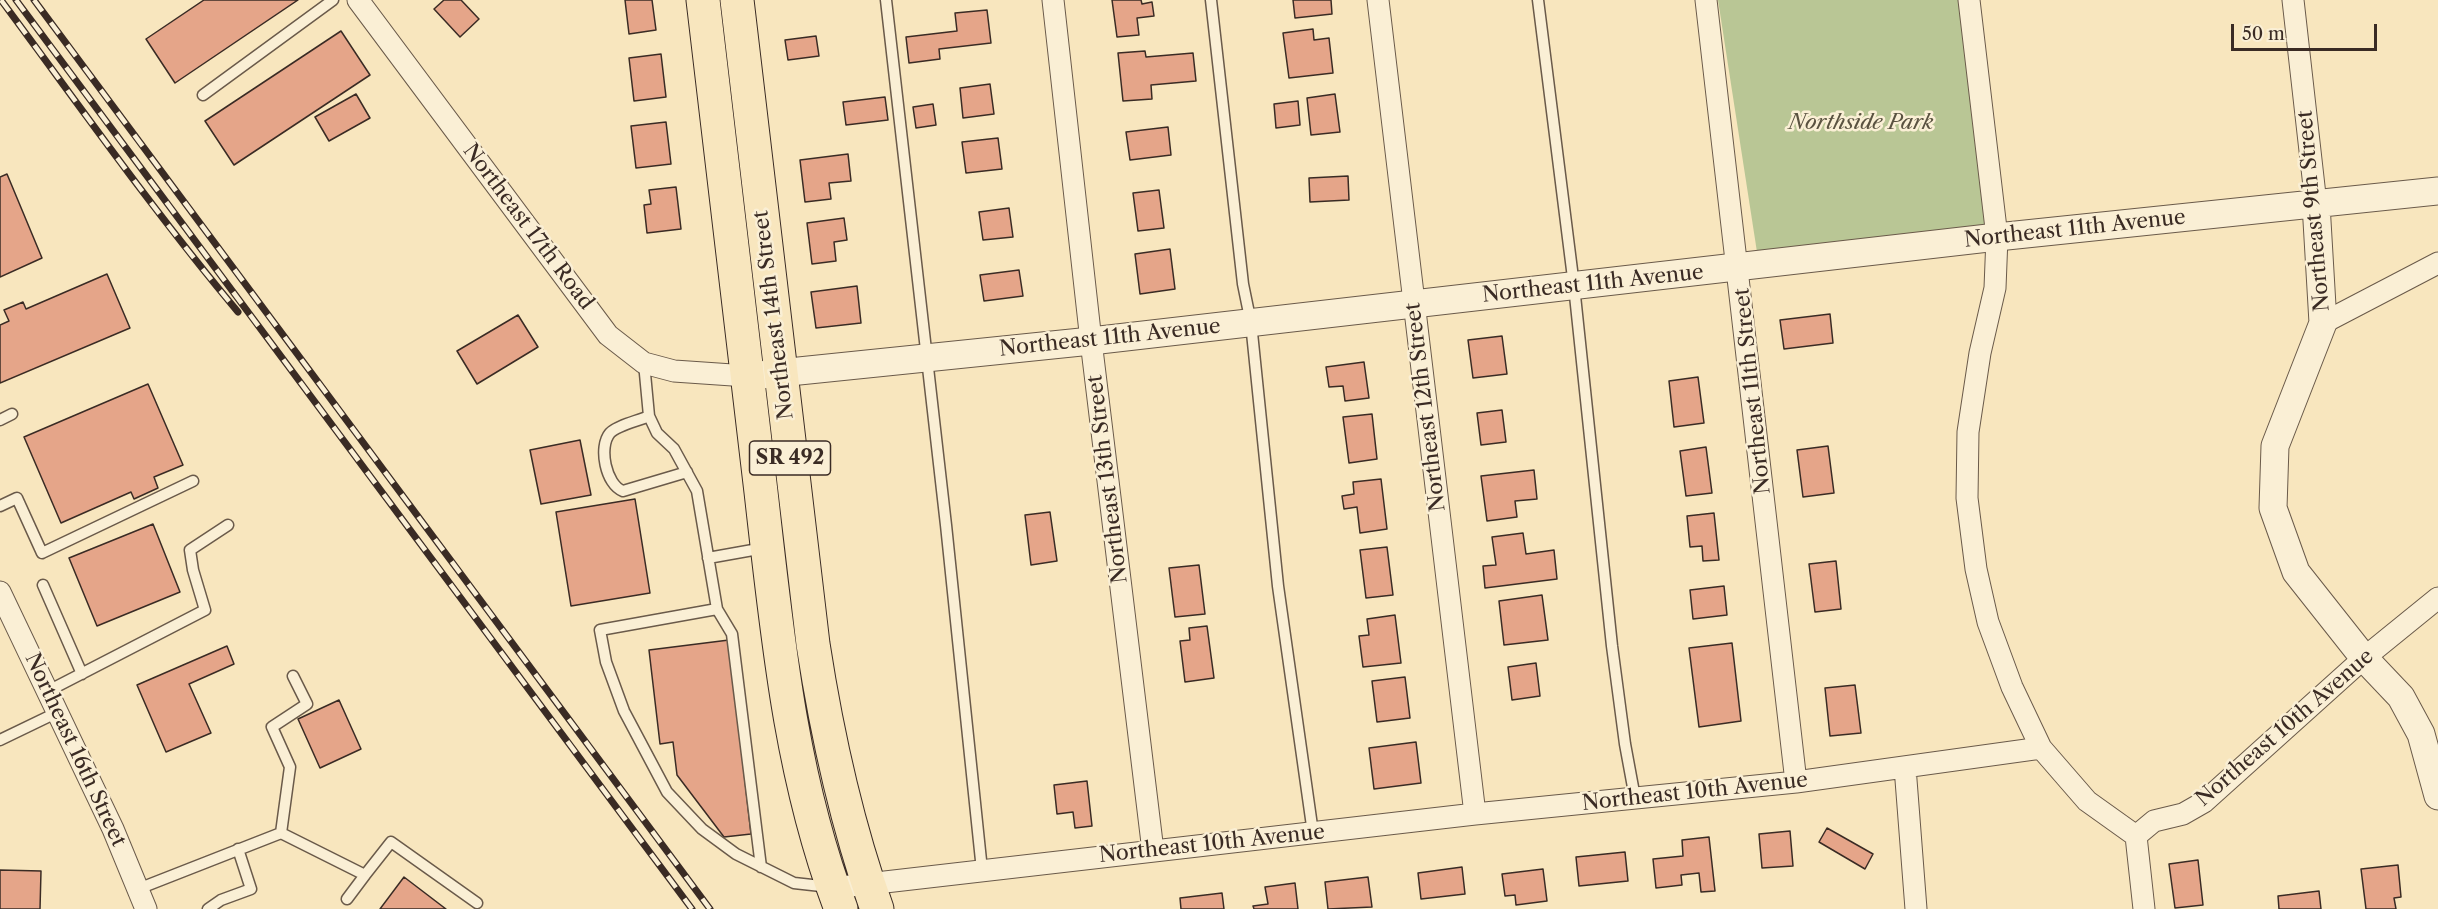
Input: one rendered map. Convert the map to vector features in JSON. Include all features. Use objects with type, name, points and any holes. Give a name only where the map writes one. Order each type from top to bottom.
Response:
[{"type":"main road","name":"Northeast 14th Street","points":[[703,0],[767,548],[790,718],[803,779],[837,898]]},
{"type":"main road","name":"Northeast 14th Street","points":[[737,0],[780,372],[822,701],[839,785],[873,896]]},
{"type":"street","name":"Northeast 17th Road","points":[[358,0],[608,335],[644,363],[674,371],[747,376]]},
{"type":"street","name":"Northeast 13th Street","points":[[1053,0],[1091,341],[1153,851]]},
{"type":"street","name":"Northeast 12th Street","points":[[1378,0],[1475,814]]},
{"type":"street","name":"Northeast 11th Street","points":[[1707,0],[1796,782]]},
{"type":"street","points":[[1969,0],[1996,237],[1995,288],[1980,352],[1968,432],[1967,498],[1976,569],[1988,622],[2012,687],[2041,748],[2087,801],[2136,836],[2144,909]]},
{"type":"street","name":"Northeast 9th Street","points":[[2293,0],[2316,204],[2323,323],[2275,446],[2272,508],[2296,572],[2364,658],[2401,697],[2421,735],[2438,796]]},
{"type":"street","name":"Northeast 11th Avenue","points":[[747,376],[1091,341],[1996,237],[2438,191]]},
{"type":"street","points":[[2323,323],[2438,263]]},
{"type":"street","name":"Northeast 16th Street","points":[[0,592],[113,829],[146,909]]},
{"type":"street","name":"Northeast 10th Avenue","points":[[2136,836],[2154,821],[2183,814],[2204,802],[2364,658],[2438,598]]},
{"type":"street","name":"Northeast 10th Avenue","points":[[837,898],[873,896],[982,870],[1475,814],[1796,782],[2041,748]]},
{"type":"street","points":[[1905,767],[1916,909]]},
{"type":"lane","points":[[203,95],[333,0]]},
{"type":"lane","points":[[886,0],[910,195],[982,870]]},
{"type":"lane","points":[[1211,0],[1241,273],[1251,323],[1278,586],[1313,833]]},
{"type":"lane","points":[[1538,0],[1595,467],[1612,646],[1625,744],[1635,798]]},
{"type":"lane","points":[[644,363],[649,416],[657,433],[674,449],[697,491],[717,609],[732,634],[761,867]]},
{"type":"lane","points":[[0,420],[12,414]]},
{"type":"lane","points":[[649,416],[612,431],[606,439],[604,449],[610,481],[616,489],[623,491],[687,472]]},
{"type":"lane","points":[[0,506],[17,498],[42,553],[193,481]]},
{"type":"lane","points":[[48,691],[205,610],[193,570],[190,550],[228,525]]},
{"type":"lane","points":[[708,558],[767,548]]},
{"type":"lane","points":[[43,585],[82,674]]},
{"type":"lane","points":[[717,609],[600,630],[606,662],[624,711],[667,792],[702,829],[736,854],[761,867],[794,883],[837,898]]},
{"type":"lane","points":[[281,833],[290,767],[272,727],[307,704],[293,676]]},
{"type":"lane","points":[[0,740],[58,712]]},
{"type":"lane","points":[[138,889],[281,833],[365,875]]},
{"type":"lane","points":[[347,898],[391,842],[477,903]]},
{"type":"lane","points":[[208,909],[222,900],[251,889],[238,849]]},
{"type":"green space","name":"Northside Park","points":[[1718,0],[1969,0],[1997,237],[1759,265]]},
{"type":"building","points":[[204,0],[298,0],[175,83],[146,39]]},
{"type":"building","points":[[444,0],[461,0],[479,19],[460,37],[434,9]]},
{"type":"building","points":[[625,0],[652,0],[656,30],[629,34]]},
{"type":"building","points":[[1112,0],[1141,0],[1142,4],[1152,2],[1154,16],[1137,18],[1139,35],[1117,37]]},
{"type":"building","points":[[1293,0],[1331,0],[1332,14],[1295,18]]},
{"type":"building","points":[[987,10],[991,43],[939,49],[940,59],[909,63],[906,37],[957,31],[955,13]]},
{"type":"building","points":[[1313,29],[1314,40],[1329,38],[1333,73],[1289,78],[1283,33]]},
{"type":"building","points":[[341,31],[370,75],[234,165],[205,121]]},
{"type":"building","points":[[816,36],[819,56],[788,60],[785,40]]},
{"type":"building","points":[[1145,51],[1146,57],[1193,53],[1196,81],[1151,85],[1152,99],[1123,101],[1118,53]]},
{"type":"building","points":[[661,54],[666,97],[634,101],[629,58]]},
{"type":"building","points":[[990,84],[994,114],[963,118],[960,88]]},
{"type":"building","points":[[356,94],[370,118],[329,141],[315,117]]},
{"type":"building","points":[[1335,94],[1340,132],[1311,135],[1307,98]]},
{"type":"building","points":[[885,97],[888,120],[846,125],[843,102]]},
{"type":"building","points":[[1298,101],[1300,125],[1276,128],[1274,104]]},
{"type":"building","points":[[933,104],[936,125],[916,128],[913,107]]},
{"type":"building","points":[[666,122],[671,164],[636,168],[631,126]]},
{"type":"building","points":[[1168,127],[1171,155],[1130,160],[1126,132]]},
{"type":"building","points":[[998,138],[1002,169],[966,173],[962,142]]},
{"type":"building","points":[[848,154],[851,181],[829,183],[831,199],[805,202],[800,160]]},
{"type":"building","points":[[7,174],[42,258],[0,277],[0,177]]},
{"type":"building","points":[[1348,176],[1349,200],[1310,202],[1309,178]]},
{"type":"building","points":[[676,187],[681,229],[647,233],[644,205],[651,204],[649,190]]},
{"type":"building","points":[[1159,190],[1164,228],[1138,231],[1133,193]]},
{"type":"building","points":[[1009,208],[1013,237],[983,240],[979,212]]},
{"type":"building","points":[[844,218],[847,240],[834,242],[836,261],[812,264],[807,223]]},
{"type":"building","points":[[1170,249],[1175,289],[1140,294],[1135,254]]},
{"type":"building","points":[[1019,270],[1023,296],[984,301],[980,275]]},
{"type":"building","points":[[107,274],[130,328],[0,383],[0,325],[9,321],[4,310],[23,302],[26,309]]},
{"type":"building","points":[[857,286],[861,323],[816,328],[811,292]]},
{"type":"building","points":[[1830,314],[1833,343],[1784,349],[1780,320]]},
{"type":"building","points":[[518,315],[538,347],[477,384],[457,351]]},
{"type":"building","points":[[1502,336],[1507,374],[1473,378],[1468,340]]},
{"type":"building","points":[[1364,362],[1369,398],[1345,401],[1343,386],[1329,387],[1326,367]]},
{"type":"building","points":[[1698,377],[1704,423],[1674,427],[1669,381]]},
{"type":"building","points":[[148,384],[183,465],[154,477],[158,488],[134,499],[131,492],[61,523],[24,437]]},
{"type":"building","points":[[1502,410],[1506,442],[1481,445],[1477,413]]},
{"type":"building","points":[[1372,414],[1377,459],[1349,463],[1343,417]]},
{"type":"building","points":[[580,440],[591,495],[541,504],[530,450]]},
{"type":"building","points":[[1828,446],[1834,493],[1803,497],[1797,450]]},
{"type":"building","points":[[1706,447],[1712,493],[1686,496],[1680,451]]},
{"type":"building","points":[[1534,470],[1537,499],[1515,501],[1517,517],[1487,521],[1481,476]]},
{"type":"building","points":[[1381,479],[1387,529],[1360,533],[1357,507],[1344,509],[1342,496],[1354,494],[1353,482]]},
{"type":"building","points":[[635,499],[650,593],[571,606],[556,512]]},
{"type":"building","points":[[1050,512],[1057,561],[1031,565],[1025,515]]},
{"type":"building","points":[[1714,513],[1719,560],[1703,561],[1702,546],[1690,547],[1687,516]]},
{"type":"building","points":[[153,524],[180,592],[97,626],[69,558]]},
{"type":"building","points":[[1523,533],[1526,554],[1554,550],[1557,579],[1485,588],[1483,566],[1496,565],[1492,537]]},
{"type":"building","points":[[1387,547],[1393,595],[1366,598],[1360,550]]},
{"type":"building","points":[[1836,561],[1841,609],[1815,612],[1809,564]]},
{"type":"building","points":[[1199,565],[1205,614],[1175,617],[1169,568]]},
{"type":"building","points":[[1724,586],[1727,615],[1693,619],[1690,590]]},
{"type":"building","points":[[1542,595],[1548,640],[1504,645],[1499,601]]},
{"type":"building","points":[[1395,615],[1401,663],[1363,667],[1359,636],[1369,635],[1367,619]]},
{"type":"building","points":[[1207,626],[1214,678],[1185,682],[1180,641],[1190,640],[1189,628]]},
{"type":"building","points":[[729,640],[751,834],[724,837],[677,775],[673,742],[660,744],[649,650]]},
{"type":"building","points":[[1732,643],[1741,721],[1699,727],[1689,648]]},
{"type":"building","points":[[227,646],[234,664],[189,684],[211,733],[166,752],[137,685]]},
{"type":"building","points":[[1536,663],[1540,696],[1512,700],[1508,667]]},
{"type":"building","points":[[1405,677],[1410,718],[1377,722],[1372,681]]},
{"type":"building","points":[[1855,685],[1861,733],[1830,736],[1825,688]]},
{"type":"building","points":[[339,700],[361,749],[320,768],[298,719]]},
{"type":"building","points":[[1416,742],[1421,783],[1374,789],[1369,748]]},
{"type":"building","points":[[1087,781],[1092,826],[1075,828],[1073,812],[1057,814],[1054,785]]},
{"type":"building","points":[[1827,828],[1873,854],[1865,869],[1819,842]]},
{"type":"building","points":[[1790,831],[1793,866],[1762,868],[1759,834]]},
{"type":"building","points":[[1709,837],[1715,891],[1701,892],[1699,873],[1681,875],[1682,885],[1656,888],[1653,859],[1683,856],[1682,840]]},
{"type":"building","points":[[1625,852],[1628,881],[1579,886],[1576,857]]},
{"type":"building","points":[[2198,860],[2203,905],[2175,908],[2169,864]]},
{"type":"building","points":[[2398,865],[2401,897],[2394,898],[2396,909],[2366,909],[2361,869]]},
{"type":"building","points":[[1462,867],[1465,894],[1421,899],[1418,873]]},
{"type":"building","points":[[1543,869],[1547,901],[1516,905],[1515,895],[1505,896],[1502,874]]},
{"type":"building","points":[[0,870],[41,871],[40,909],[0,909]]},
{"type":"building","points":[[404,877],[446,909],[380,909]]},
{"type":"building","points":[[1368,877],[1372,907],[1328,909],[1325,882]]},
{"type":"building","points":[[1295,883],[1298,909],[1254,909],[1253,906],[1268,904],[1265,887]]},
{"type":"building","points":[[2319,891],[2321,909],[2279,909],[2278,896]]},
{"type":"building","points":[[1222,893],[1224,909],[1181,909],[1180,898]]},
{"type":"railway","points":[[1,0],[147,197],[238,312]]},
{"type":"railway","points":[[16,0],[692,909]]},
{"type":"railway","points":[[34,0],[710,909]]}]
